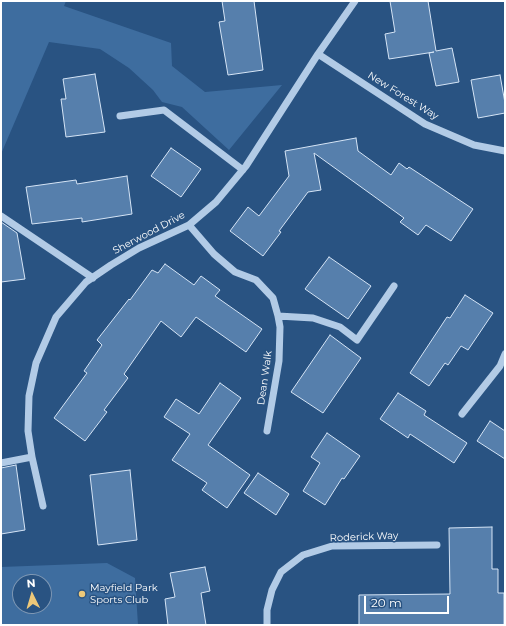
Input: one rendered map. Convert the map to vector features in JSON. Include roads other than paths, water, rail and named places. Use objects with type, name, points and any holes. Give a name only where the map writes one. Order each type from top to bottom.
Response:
[{"type":"street","name":"Sherwood Drive","points":[[43,506],[28,431],[29,396],[36,363],[56,317],[86,282],[139,248],[189,225],[216,202],[243,170],[318,54],[355,1]]},
{"type":"street","name":"New Forest Way","points":[[318,54],[425,124],[474,145],[505,151]]},
{"type":"street","points":[[120,116],[164,110],[243,170]]},
{"type":"street","points":[[1,216],[93,278]]},
{"type":"street","name":"Dean Walk","points":[[189,225],[214,254],[235,272],[256,280],[273,298],[280,327],[279,361],[267,431]]},
{"type":"street","points":[[278,316],[313,318],[340,327],[357,340],[394,286]]},
{"type":"street","points":[[462,414],[500,366],[505,354]]},
{"type":"street","points":[[1,463],[32,457]]},
{"type":"street","name":"Roderick Way","points":[[267,625],[267,610],[272,590],[281,572],[303,555],[332,546],[437,546]]},
{"type":"place","name":"Mayfield Park Sports Club","points":[[82,594]]}]
